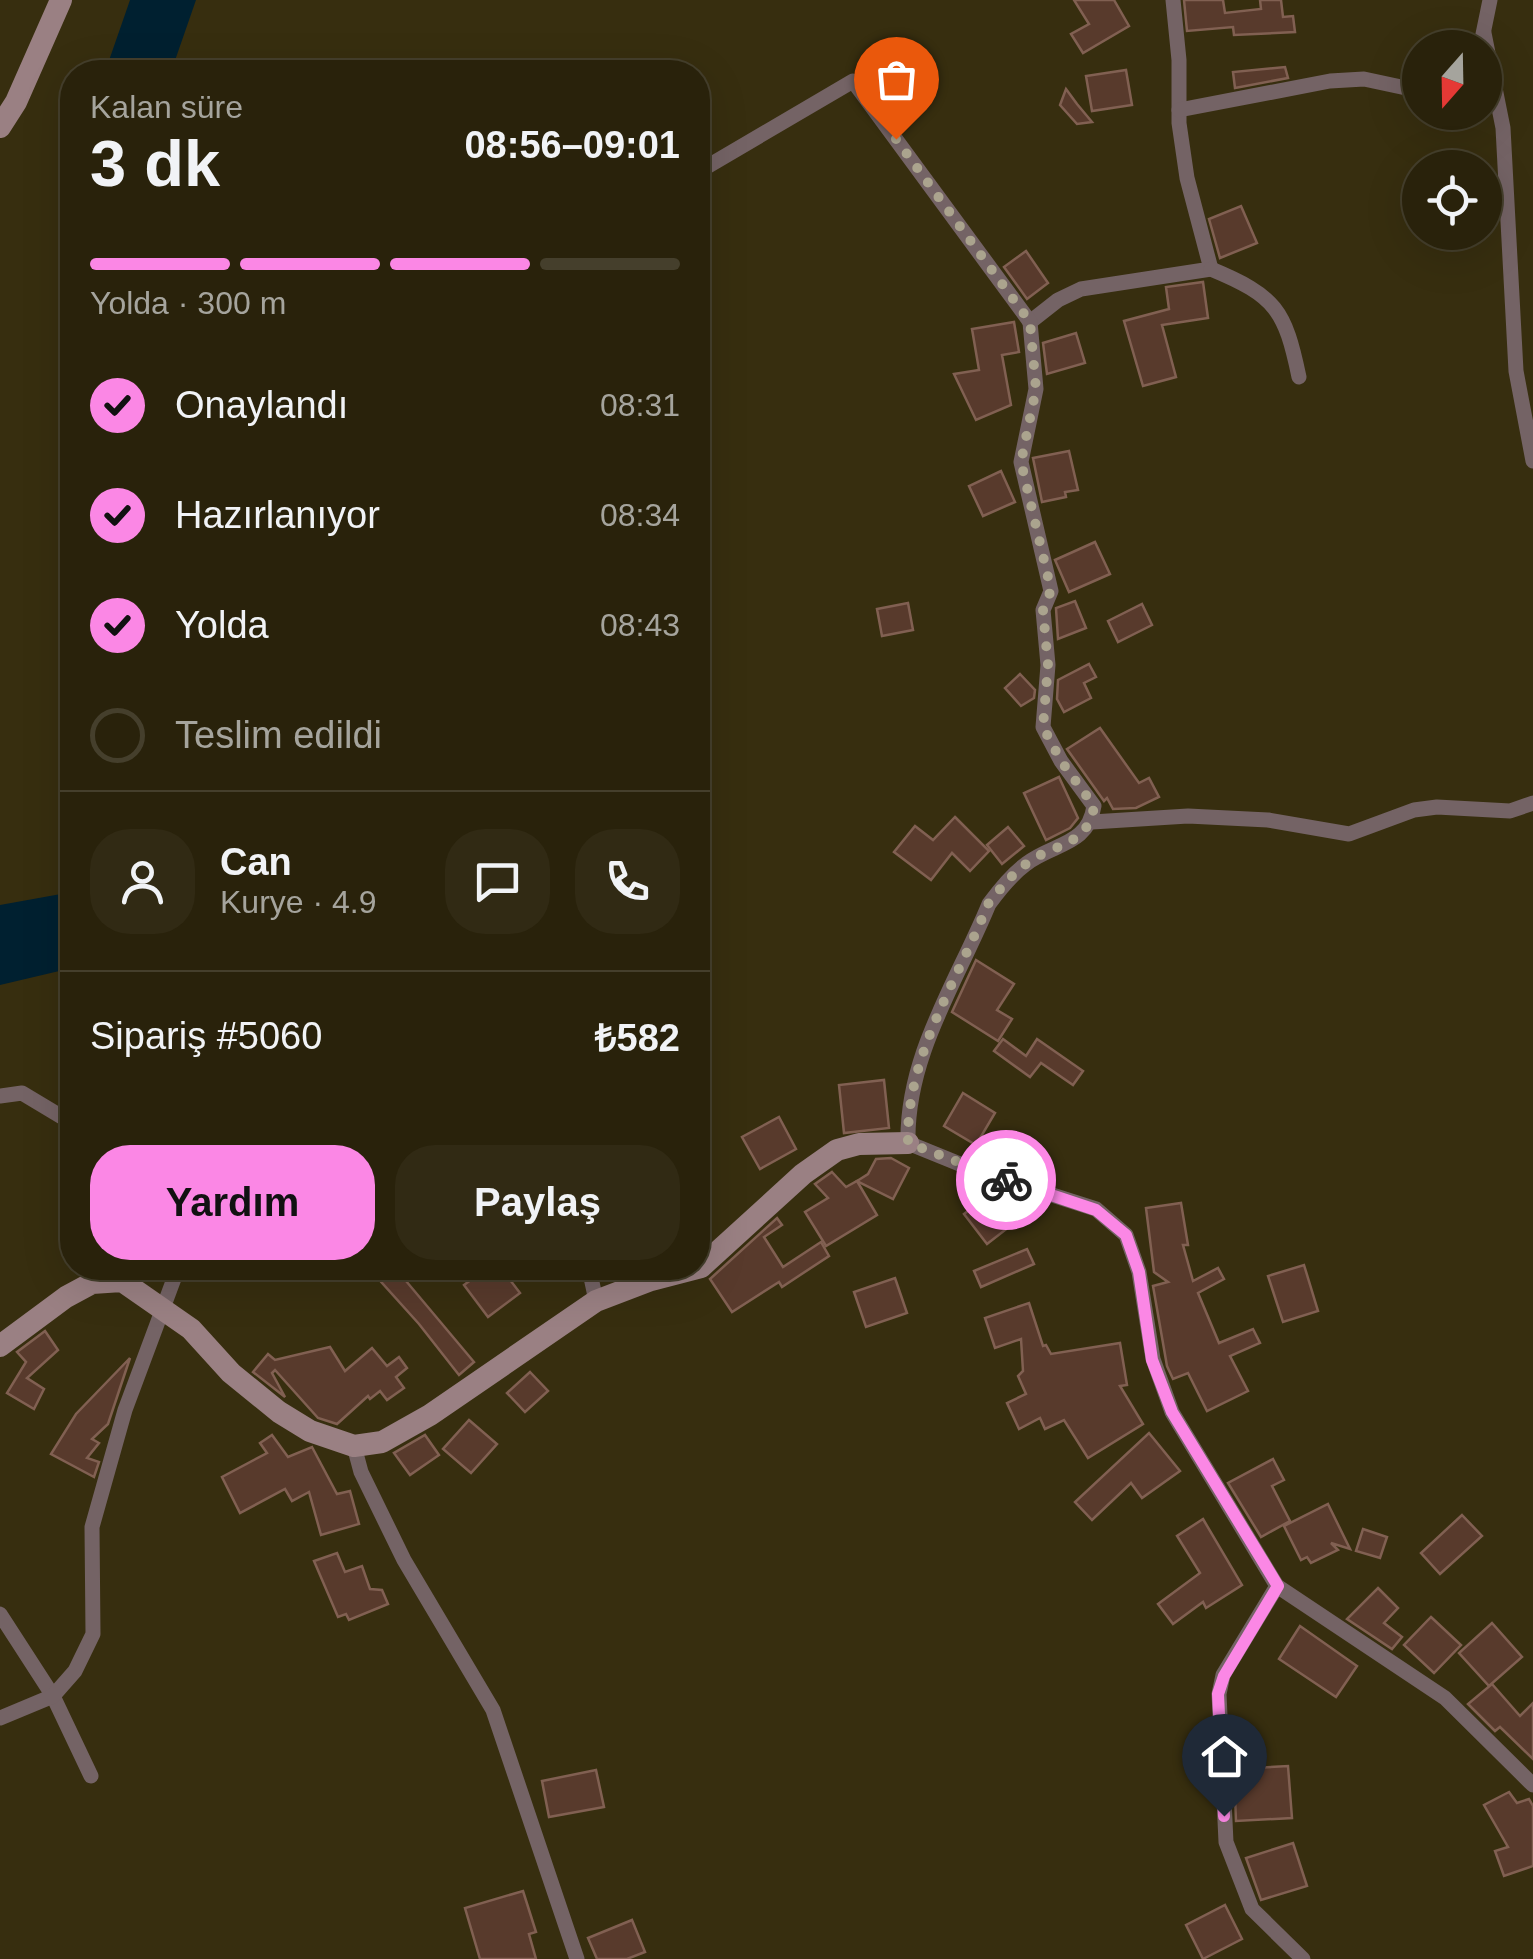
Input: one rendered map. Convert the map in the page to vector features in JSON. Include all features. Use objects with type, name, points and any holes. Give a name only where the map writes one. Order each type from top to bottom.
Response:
[{"type":"street","points":[[0,127],[16,102],[60,0]]},
{"type":"street","points":[[1172,0],[1178,110],[1188,178],[1211,270]]},
{"type":"street","points":[[1484,30],[1490,0]]},
{"type":"street","points":[[1178,110],[1330,81],[1364,79],[1402,89]]},
{"type":"street","points":[[710,165],[853,81],[1030,322],[1036,389],[1021,462],[1051,590],[1043,610],[1048,680],[1043,727],[1061,761],[1094,806],[1092,822],[1070,843],[1030,861],[1005,882],[988,904],[916,1068],[908,1114],[908,1143]]},
{"type":"street","points":[[1502,124],[1516,371],[1533,461]]},
{"type":"street","points":[[1030,322],[1080,289],[1211,270],[1248,286],[1277,308],[1290,335],[1299,377]]},
{"type":"street","points":[[1092,822],[1188,816],[1268,820],[1349,834],[1426,808],[1510,810],[1533,803]]},
{"type":"street","points":[[0,1096],[22,1094],[60,1116]]},
{"type":"street","points":[[710,1259],[803,1174],[837,1150],[859,1144],[908,1143],[977,1171],[1096,1210],[1126,1235],[1139,1272],[1152,1360],[1172,1412],[1278,1586],[1445,1698],[1533,1786]]},
{"type":"street","points":[[0,1718],[53,1696],[75,1671],[93,1634],[92,1527],[125,1410],[173,1280]]},
{"type":"street","points":[[592,1280],[596,1301]]},
{"type":"street","points":[[0,1346],[92,1283],[122,1281],[191,1328],[232,1373],[279,1412],[310,1431],[354,1446],[382,1442],[430,1415],[596,1301],[650,1280]]},
{"type":"street","points":[[354,1446],[361,1472],[404,1560],[493,1710],[577,1959]]},
{"type":"street","points":[[1278,1586],[1224,1676],[1218,1694],[1226,1842],[1252,1909],[1303,1959]]},
{"type":"street","points":[[0,1614],[53,1696],[91,1776]]},
{"type":"water","points":[[130,0],[196,0],[175,60],[109,60]]},
{"type":"water","points":[[60,894],[60,971],[0,985],[0,905]]},
{"type":"building","points":[[1074,0],[1114,0],[1129,26],[1083,53],[1071,34],[1089,24]]},
{"type":"building","points":[[1184,0],[1223,0],[1225,13],[1261,9],[1260,0],[1281,0],[1283,17],[1293,16],[1295,32],[1234,35],[1233,27],[1187,31]]},
{"type":"building","points":[[1285,67],[1288,78],[1235,88],[1233,72]]},
{"type":"building","points":[[1126,70],[1132,105],[1092,111],[1086,76]]},
{"type":"building","points":[[1066,89],[1092,122],[1077,124],[1060,105]]},
{"type":"building","points":[[1241,206],[1257,243],[1220,258],[1209,219]]},
{"type":"building","points":[[1026,251],[1048,283],[1027,299],[1004,267]]},
{"type":"building","points":[[1203,282],[1208,318],[1162,325],[1176,377],[1143,386],[1124,321],[1169,309],[1166,287]]},
{"type":"building","points":[[1014,322],[1019,352],[1002,355],[1011,405],[976,420],[954,374],[979,370],[972,329]]},
{"type":"building","points":[[1076,333],[1085,363],[1047,374],[1043,343]]},
{"type":"building","points":[[1069,451],[1078,490],[1042,502],[1033,458]]},
{"type":"building","points":[[1001,471],[1015,502],[983,516],[969,486]]},
{"type":"building","points":[[1095,542],[1110,574],[1069,592],[1055,560]]},
{"type":"building","points":[[1075,601],[1086,628],[1058,639],[1056,608]]},
{"type":"building","points":[[908,603],[913,630],[882,636],[877,609]]},
{"type":"building","points":[[1142,604],[1152,625],[1118,642],[1108,621]]},
{"type":"building","points":[[1089,664],[1096,677],[1084,683],[1091,698],[1064,712],[1057,699],[1058,680]]},
{"type":"building","points":[[1020,674],[1035,690],[1034,698],[1021,706],[1005,688]]},
{"type":"building","points":[[1100,728],[1139,783],[1149,778],[1159,797],[1136,808],[1113,809],[1107,798],[1104,801],[1067,749]]},
{"type":"building","points":[[1059,777],[1078,818],[1070,828],[1046,840],[1024,793]]},
{"type":"building","points":[[955,817],[989,851],[970,871],[952,853],[931,880],[894,852],[915,826],[933,840]]},
{"type":"building","points":[[1008,827],[1024,846],[1002,864],[987,845]]},
{"type":"building","points":[[976,960],[1014,984],[997,1010],[1012,1019],[998,1041],[952,1012]]},
{"type":"building","points":[[1003,1039],[1026,1056],[1037,1039],[1083,1071],[1073,1085],[1041,1063],[1030,1077],[994,1051]]},
{"type":"building","points":[[884,1080],[889,1128],[844,1133],[839,1085]]},
{"type":"building","points":[[963,1093],[995,1113],[976,1145],[944,1126]]},
{"type":"building","points":[[779,1117],[796,1149],[760,1169],[742,1137]]},
{"type":"building","points":[[891,1158],[909,1168],[893,1199],[857,1181],[868,1174],[876,1159]]},
{"type":"building","points":[[832,1172],[846,1187],[857,1181],[877,1215],[826,1246],[805,1212],[828,1198],[815,1184]]},
{"type":"building","points":[[995,1190],[1018,1220],[987,1244],[964,1214]]},
{"type":"building","points":[[1181,1203],[1188,1245],[1183,1245],[1193,1281],[1218,1268],[1224,1279],[1198,1293],[1219,1343],[1253,1329],[1260,1343],[1230,1356],[1248,1391],[1207,1411],[1188,1373],[1173,1379],[1167,1366],[1153,1286],[1168,1282],[1154,1272],[1146,1208]]},
{"type":"building","points":[[777,1218],[782,1225],[764,1237],[783,1267],[821,1242],[829,1256],[782,1287],[779,1282],[732,1312],[710,1279]]},
{"type":"building","points":[[1027,1249],[1034,1264],[981,1287],[974,1271]]},
{"type":"building","points":[[1304,1265],[1318,1311],[1283,1322],[1268,1276]]},
{"type":"building","points":[[895,1278],[907,1313],[866,1327],[854,1292]]},
{"type":"building","points":[[379,1280],[407,1280],[474,1362],[459,1375]]},
{"type":"building","points":[[471,1280],[510,1280],[520,1293],[488,1317],[464,1285]]},
{"type":"building","points":[[1029,1303],[1043,1346],[1051,1354],[1120,1343],[1127,1385],[1120,1386],[1143,1424],[1088,1458],[1064,1420],[1045,1429],[1040,1418],[1019,1429],[1007,1403],[1026,1394],[1018,1376],[1023,1371],[1021,1339],[995,1348],[985,1318]]},
{"type":"building","points":[[45,1331],[58,1350],[27,1378],[44,1389],[34,1409],[7,1393],[26,1362],[17,1352]]},
{"type":"building","points":[[330,1347],[345,1371],[372,1348],[387,1366],[399,1357],[407,1368],[396,1377],[404,1388],[387,1400],[380,1391],[370,1399],[368,1396],[337,1424],[318,1418],[275,1370],[272,1373],[285,1397],[253,1372],[268,1354],[275,1360]]},
{"type":"building","points":[[130,1358],[108,1424],[92,1439],[99,1443],[87,1458],[99,1462],[94,1477],[51,1454],[76,1414]]},
{"type":"building","points":[[530,1372],[548,1391],[525,1412],[507,1393]]},
{"type":"building","points":[[469,1420],[497,1444],[471,1473],[443,1449]]},
{"type":"building","points":[[1149,1433],[1180,1471],[1142,1498],[1131,1483],[1092,1520],[1075,1502]]},
{"type":"building","points":[[272,1435],[288,1457],[312,1447],[337,1494],[350,1491],[359,1524],[321,1535],[309,1492],[292,1501],[285,1489],[240,1513],[222,1477],[267,1453],[260,1443]]},
{"type":"building","points":[[425,1435],[439,1455],[410,1475],[394,1453]]},
{"type":"building","points":[[1273,1459],[1284,1480],[1272,1486],[1290,1521],[1261,1537],[1228,1483]]},
{"type":"building","points":[[1328,1504],[1350,1549],[1331,1543],[1338,1550],[1311,1563],[1307,1557],[1301,1560],[1284,1526]]},
{"type":"building","points":[[1462,1515],[1482,1536],[1440,1574],[1421,1553]]},
{"type":"building","points":[[1203,1519],[1242,1585],[1206,1608],[1203,1602],[1173,1624],[1158,1604],[1200,1573],[1177,1536]]},
{"type":"building","points":[[1363,1529],[1387,1537],[1380,1558],[1356,1551]]},
{"type":"building","points":[[337,1553],[345,1572],[362,1566],[370,1589],[382,1590],[388,1604],[349,1620],[346,1614],[338,1617],[314,1561]]},
{"type":"building","points":[[1378,1588],[1398,1608],[1384,1623],[1402,1637],[1392,1649],[1347,1619]]},
{"type":"building","points":[[1431,1617],[1461,1645],[1434,1673],[1404,1645]]},
{"type":"building","points":[[1492,1623],[1522,1657],[1489,1686],[1459,1653]]},
{"type":"building","points":[[1300,1626],[1357,1666],[1336,1697],[1279,1659]]},
{"type":"building","points":[[1492,1684],[1520,1716],[1533,1703],[1533,1759],[1500,1727],[1495,1731],[1468,1704]]},
{"type":"building","points":[[1288,1766],[1292,1818],[1236,1821],[1234,1769]]},
{"type":"building","points":[[596,1770],[604,1807],[549,1817],[542,1781]]},
{"type":"building","points":[[1509,1792],[1517,1803],[1529,1799],[1533,1806],[1533,1866],[1504,1876],[1495,1851],[1508,1847],[1484,1805]]},
{"type":"building","points":[[1293,1843],[1307,1886],[1261,1900],[1246,1858]]},
{"type":"building","points":[[523,1891],[536,1932],[529,1934],[536,1959],[480,1959],[465,1908]]},
{"type":"building","points":[[1225,1905],[1242,1939],[1203,1959],[1186,1925]]},
{"type":"building","points":[[632,1920],[645,1952],[627,1959],[597,1959],[588,1938]]},
{"type":"way so far","points":[[896,139],[1030,322],[1036,389],[1021,462],[1051,590],[1043,610],[1048,665],[1043,727],[1061,761],[1094,806],[1092,822],[1070,843],[1030,861],[1005,882],[988,904],[916,1068],[908,1114],[908,1143],[1006,1180]]},
{"type":"route","points":[[1006,1180],[1096,1210],[1126,1235],[1139,1272],[1152,1360],[1172,1412],[1278,1586],[1224,1676],[1218,1694],[1224,1816]]}]
